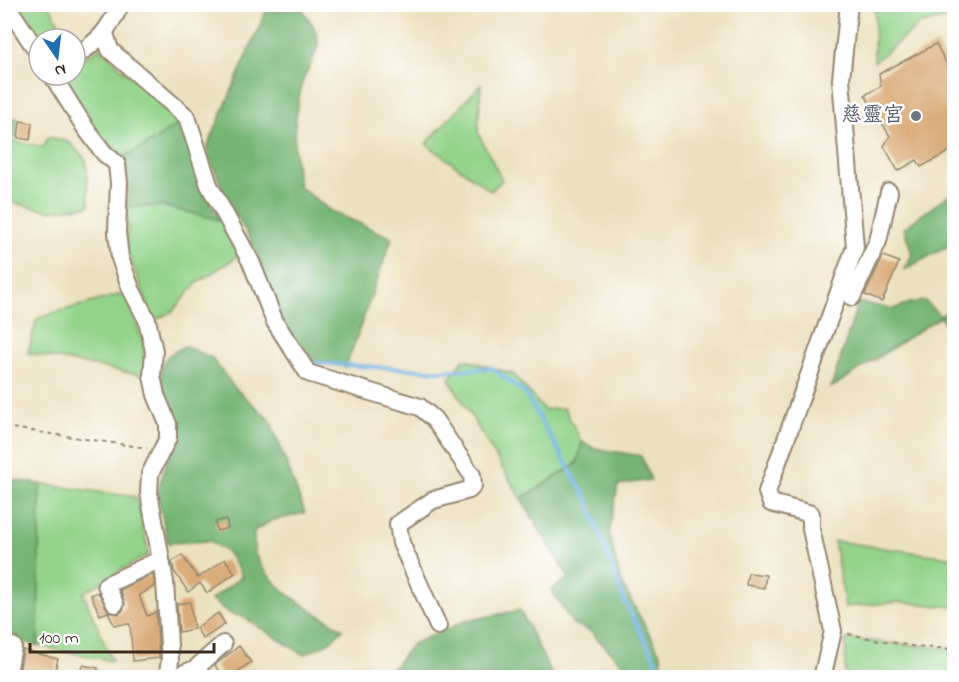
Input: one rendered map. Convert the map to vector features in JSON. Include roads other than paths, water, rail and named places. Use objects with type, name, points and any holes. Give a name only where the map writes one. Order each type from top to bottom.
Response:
[{"type":"street","points":[[6,4],[27,36]]},
{"type":"street","points":[[87,48],[105,33],[121,4]]},
{"type":"street","points":[[822,678],[833,631],[811,529],[811,514],[771,503],[766,492],[855,247],[841,79],[849,4]]},
{"type":"street","points":[[105,33],[111,50],[187,117],[209,185],[251,262],[274,322],[308,374],[420,407],[434,419],[472,475],[473,486],[469,490],[433,500],[398,524],[402,543],[438,626]]},
{"type":"street","points":[[60,87],[86,129],[104,153],[117,164],[119,183],[117,232],[120,258],[131,290],[147,320],[154,351],[152,376],[156,395],[168,424],[168,438],[150,474],[149,493],[168,621],[170,662],[167,678]]},
{"type":"street","points":[[852,297],[878,241],[889,192]]},
{"type":"street","points":[[115,604],[106,585],[160,559]]},
{"type":"street","points":[[171,678],[195,669],[223,644]]},
{"type":"street","points":[[7,678],[13,646]]},
{"type":"waterway","points":[[313,363],[440,371],[492,368],[525,393],[588,501],[624,601],[665,678]]},
{"type":"place","name":"慈靈宮","points":[[916,116]]}]
